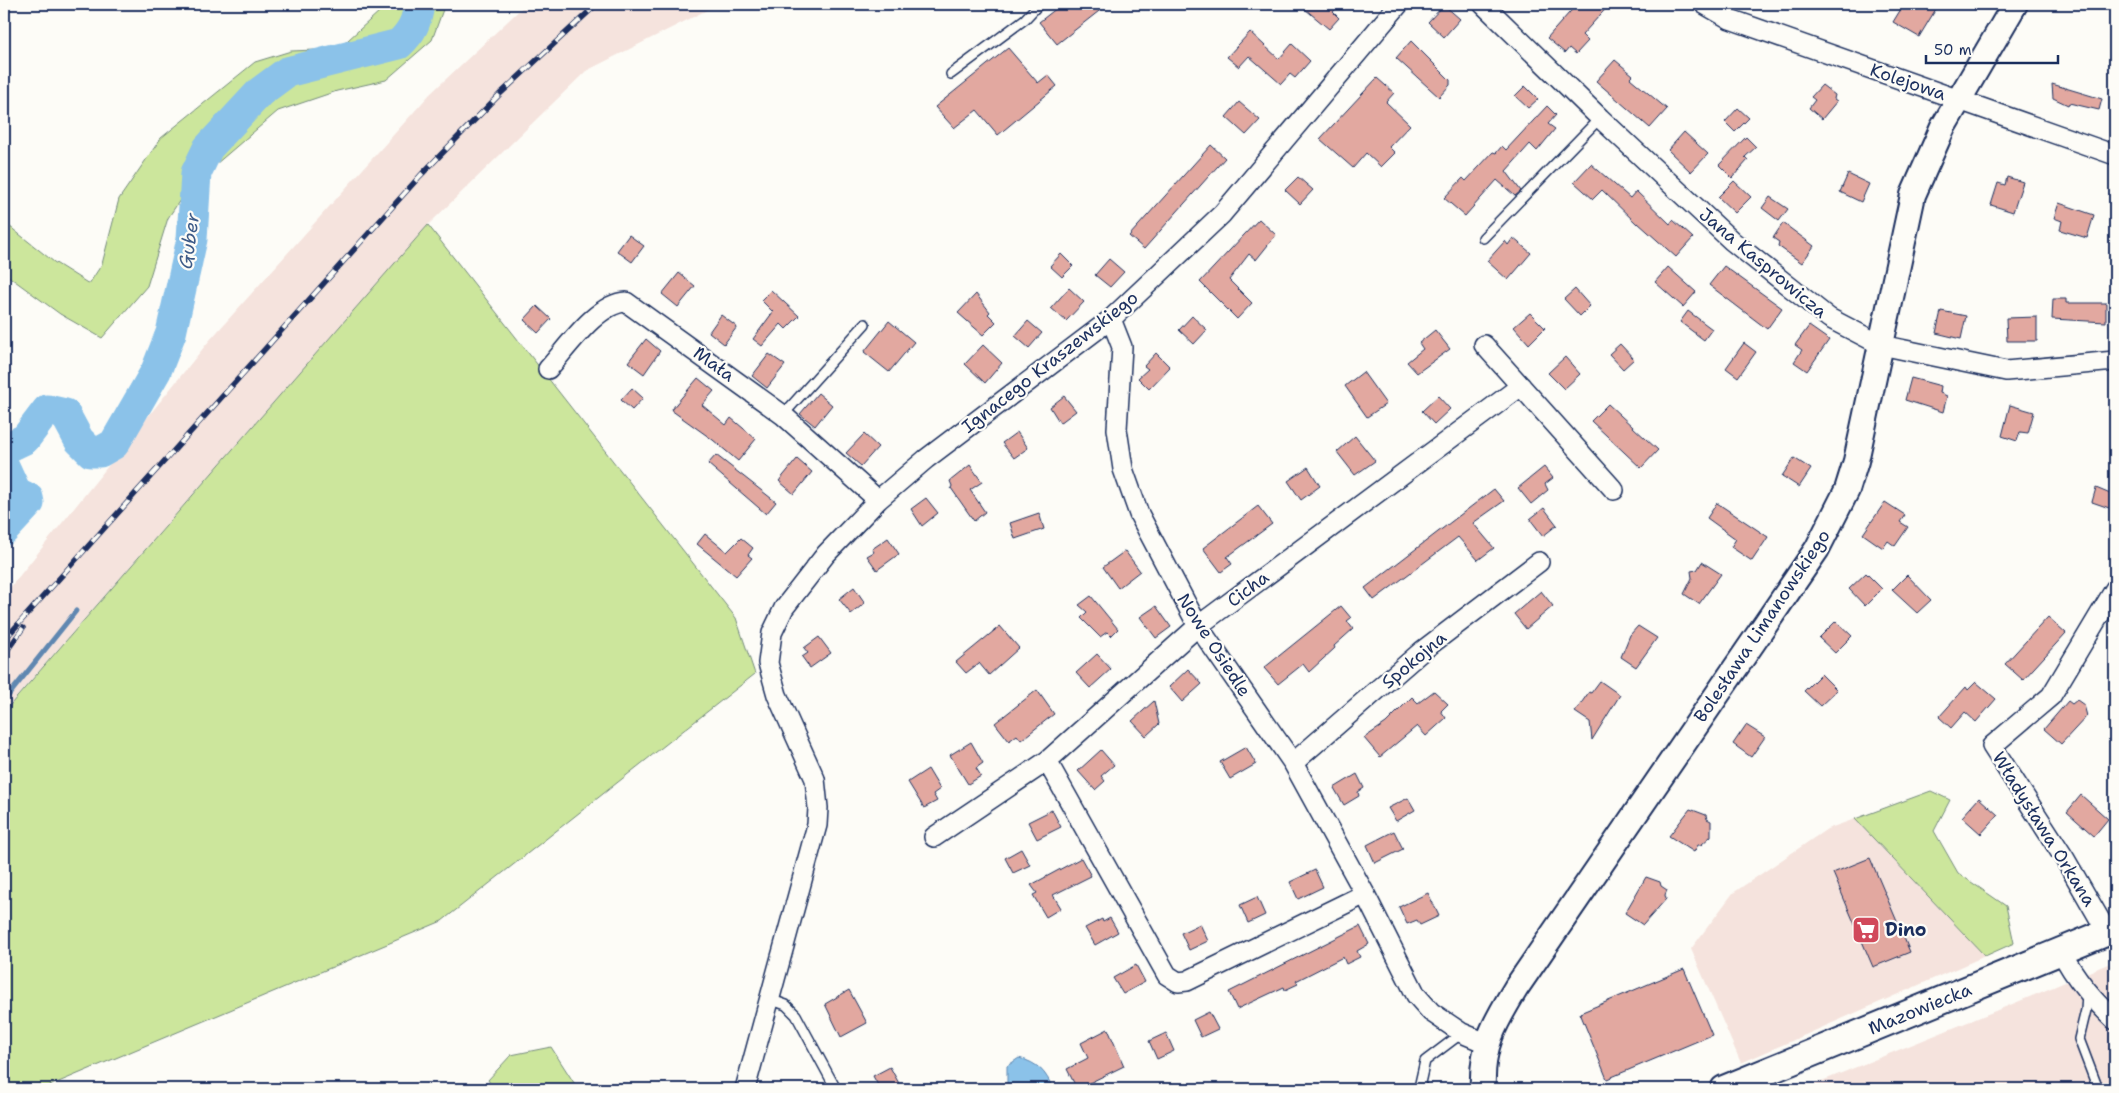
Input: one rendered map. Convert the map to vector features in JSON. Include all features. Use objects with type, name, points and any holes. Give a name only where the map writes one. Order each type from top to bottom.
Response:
[{"type":"main road","name":"Mazowiecka","points":[[1724,1089],[2111,931]]},
{"type":"street","name":"Ignacego Kraszewskiego","points":[[745,1089],[812,850],[818,808],[815,779],[773,683],[768,654],[772,633],[784,608],[826,554],[878,500],[926,459],[1111,319],[1222,214],[1399,4]]},
{"type":"street","name":"Jana Kasprowicza","points":[[1483,4],[1600,118],[1732,241],[1829,318],[1881,345],[2006,371],[2115,361]]},
{"type":"street","name":"Kolejowa","points":[[1704,4],[1730,19],[2115,155]]},
{"type":"street","name":"Bolesława Limanowskiego","points":[[1486,1043],[1498,1017],[1516,988],[1818,550],[1847,490],[1856,461],[1913,195],[1929,157],[1958,100],[2015,4]]},
{"type":"street","name":"Mała","points":[[548,368],[602,310],[617,303],[626,302],[783,415],[878,500]]},
{"type":"street","name":"Nowe Osiedle","points":[[1111,319],[1122,347],[1118,429],[1123,470],[1139,514],[1198,626],[1293,763],[1365,894],[1416,995],[1430,1012],[1462,1034],[1486,1043]]},
{"type":"street","points":[[1484,345],[1614,490]]},
{"type":"street","name":"Cicha","points":[[934,837],[1047,761],[1198,626],[1521,386]]},
{"type":"street","name":"Spokojna","points":[[1293,763],[1422,651],[1538,562]]},
{"type":"street","name":"Władysława Orkana","points":[[2111,931],[1992,746],[2051,696],[2115,589]]},
{"type":"street","points":[[1047,761],[1167,974],[1178,982],[1188,981],[1365,894]]},
{"type":"street","points":[[2062,951],[2072,973],[2087,994],[2115,1020]]},
{"type":"street","points":[[1482,1089],[1482,1071],[1486,1043]]},
{"type":"lane","points":[[951,74],[1025,19],[1039,4]]},
{"type":"lane","points":[[1483,238],[1600,118]]},
{"type":"lane","points":[[783,415],[865,324]]},
{"type":"lane","points":[[2087,994],[2086,1010],[2079,1039],[2098,1089]]},
{"type":"lane","points":[[769,999],[786,1005],[796,1015],[836,1089]]},
{"type":"lane","points":[[1423,1089],[1420,1082],[1425,1061],[1462,1034]]},
{"type":"shaded area","points":[[526,4],[719,4],[586,71],[428,225],[4,711],[4,595],[209,341],[430,94]]},
{"type":"shaded area","points":[[1855,819],[1985,956],[1741,1063],[1691,949],[1733,893],[1827,829]]},
{"type":"shaded area","points":[[2115,961],[2115,1089],[1802,1089],[2015,1003]]},
{"type":"green space","points":[[377,4],[445,4],[432,40],[386,80],[337,91],[278,111],[188,188],[168,218],[147,286],[102,338],[60,314],[4,273],[4,222],[54,262],[89,284],[102,264],[119,199],[161,138],[255,62],[291,51],[338,49],[380,11]]},
{"type":"green space","points":[[428,225],[736,618],[755,674],[442,921],[42,1089],[4,1089],[4,712]]},
{"type":"green space","points":[[1931,791],[1950,800],[1934,831],[1958,873],[2006,906],[2014,943],[1985,956],[1855,819]]},
{"type":"green space","points":[[551,1047],[578,1089],[494,1089],[488,1080],[511,1055]]},
{"type":"water","points":[[1019,1058],[1040,1069],[1053,1089],[1007,1089],[1007,1066]]},
{"type":"building","points":[[1062,4],[1108,4],[1057,44],[1039,22]]},
{"type":"building","points":[[1299,4],[1340,4],[1333,12],[1339,18],[1329,29]]},
{"type":"building","points":[[1577,4],[1610,4],[1582,35],[1588,41],[1576,54],[1569,48],[1565,53],[1547,38]]},
{"type":"building","points":[[1904,4],[1939,4],[1919,37],[1893,22]]},
{"type":"building","points":[[1444,5],[1460,19],[1444,37],[1428,22]]},
{"type":"building","points":[[1250,32],[1279,59],[1292,44],[1310,61],[1295,78],[1290,74],[1281,84],[1249,56],[1239,67],[1227,57]]},
{"type":"building","points":[[1411,41],[1450,80],[1450,85],[1439,97],[1396,58]]},
{"type":"building","points":[[1008,48],[1038,83],[1048,75],[1057,86],[998,135],[977,110],[954,128],[935,107]]},
{"type":"building","points":[[1615,60],[1633,75],[1630,78],[1667,109],[1650,128],[1596,81]]},
{"type":"building","points":[[1377,78],[1394,93],[1386,102],[1410,125],[1389,147],[1395,153],[1381,167],[1366,153],[1353,168],[1320,139]]},
{"type":"building","points":[[2052,84],[2102,99],[2099,110],[2069,103],[2068,105],[2053,98]]},
{"type":"building","points":[[1822,85],[1835,95],[1834,99],[1837,101],[1822,119],[1809,108],[1815,100],[1811,97]]},
{"type":"building","points":[[1525,86],[1538,99],[1528,108],[1515,96]]},
{"type":"building","points":[[1239,102],[1260,120],[1246,135],[1226,117]]},
{"type":"building","points":[[1547,106],[1556,115],[1548,124],[1555,129],[1537,151],[1530,144],[1506,171],[1521,191],[1515,196],[1497,180],[1465,216],[1444,198],[1463,178],[1466,181],[1493,152],[1496,153],[1502,146],[1506,150]]},
{"type":"building","points":[[1738,108],[1749,118],[1735,132],[1725,122]]},
{"type":"building","points":[[1684,132],[1708,154],[1691,172],[1668,150]]},
{"type":"building","points":[[1746,137],[1756,147],[1745,157],[1748,160],[1732,178],[1719,165]]},
{"type":"building","points":[[1211,145],[1225,158],[1144,249],[1129,236]]},
{"type":"building","points":[[1591,164],[1630,198],[1636,191],[1670,224],[1673,220],[1693,238],[1676,257],[1637,224],[1602,190],[1593,199],[1574,182]]},
{"type":"building","points":[[1848,174],[1869,184],[1861,202],[1840,192]]},
{"type":"building","points":[[1298,177],[1313,190],[1300,204],[1285,190]]},
{"type":"building","points":[[2007,177],[2023,182],[2013,212],[1991,205],[1998,183],[2005,185]]},
{"type":"building","points":[[1734,181],[1751,197],[1735,213],[1718,197]]},
{"type":"building","points":[[1770,197],[1788,209],[1779,221],[1762,208]]},
{"type":"building","points":[[2059,203],[2094,215],[2087,238],[2060,230],[2062,221],[2054,218]]},
{"type":"building","points":[[1259,219],[1276,235],[1256,260],[1249,254],[1229,280],[1252,303],[1237,319],[1200,282]]},
{"type":"building","points":[[1783,223],[1814,246],[1802,263],[1778,246],[1779,242],[1773,238]]},
{"type":"building","points":[[629,235],[644,246],[632,262],[617,251]]},
{"type":"building","points":[[1513,238],[1531,253],[1508,280],[1487,261],[1505,241],[1508,245]]},
{"type":"building","points":[[1061,254],[1073,266],[1062,277],[1050,266]]},
{"type":"building","points":[[1109,259],[1124,272],[1110,287],[1095,275]]},
{"type":"building","points":[[1724,266],[1782,308],[1767,329],[1709,285]]},
{"type":"building","points":[[1668,267],[1696,292],[1683,307],[1655,282]]},
{"type":"building","points":[[679,273],[695,286],[678,307],[662,294]]},
{"type":"building","points":[[1069,288],[1084,302],[1066,321],[1051,308]]},
{"type":"building","points":[[1575,289],[1590,306],[1580,316],[1564,299]]},
{"type":"building","points":[[771,290],[799,316],[786,329],[781,324],[762,346],[753,339],[773,312],[761,300]]},
{"type":"building","points":[[976,294],[990,312],[988,314],[996,322],[983,335],[958,313]]},
{"type":"building","points":[[2053,299],[2066,299],[2066,303],[2106,303],[2106,322],[2052,319]]},
{"type":"building","points":[[537,306],[551,319],[538,333],[524,320]]},
{"type":"building","points":[[1688,311],[1712,329],[1704,340],[1680,322]]},
{"type":"building","points":[[1941,311],[1966,316],[1961,339],[1936,333]]},
{"type":"building","points":[[1530,313],[1545,328],[1529,344],[1514,327]]},
{"type":"building","points":[[721,315],[737,327],[724,344],[709,332]]},
{"type":"building","points":[[1192,316],[1207,330],[1194,344],[1179,330]]},
{"type":"building","points":[[2037,317],[2037,341],[2007,341],[2006,318]]},
{"type":"building","points":[[889,321],[914,342],[889,372],[864,352]]},
{"type":"building","points":[[1028,321],[1042,333],[1029,348],[1015,336]]},
{"type":"building","points":[[1809,326],[1829,340],[1807,371],[1794,362],[1802,350],[1795,345]]},
{"type":"building","points":[[1435,330],[1450,349],[1417,373],[1407,362],[1423,349],[1419,343]]},
{"type":"building","points":[[646,339],[660,351],[644,374],[628,362]]},
{"type":"building","points":[[1744,343],[1756,352],[1738,377],[1726,368]]},
{"type":"building","points":[[1620,344],[1634,359],[1623,369],[1609,354]]},
{"type":"building","points":[[983,345],[1002,363],[985,383],[965,364]]},
{"type":"building","points":[[1156,353],[1170,367],[1149,389],[1138,378],[1148,369],[1144,366]]},
{"type":"building","points":[[769,354],[785,365],[767,388],[752,376]]},
{"type":"building","points":[[1565,357],[1580,374],[1564,389],[1548,373]]},
{"type":"building","points":[[1363,372],[1386,404],[1367,417],[1345,386]]},
{"type":"building","points":[[698,378],[714,391],[702,405],[726,425],[731,418],[756,439],[738,461],[713,440],[671,410]]},
{"type":"building","points":[[1911,378],[1941,386],[1940,393],[1947,396],[1943,412],[1905,400]]},
{"type":"building","points":[[632,388],[643,398],[632,410],[621,400]]},
{"type":"building","points":[[818,393],[832,405],[815,426],[800,414]]},
{"type":"building","points":[[1064,396],[1076,411],[1060,423],[1050,407]]},
{"type":"building","points":[[1438,396],[1450,409],[1434,424],[1422,411]]},
{"type":"building","points":[[1608,404],[1658,450],[1641,468],[1591,421]]},
{"type":"building","points":[[2010,405],[2034,412],[2028,433],[2020,432],[2017,441],[2002,436]]},
{"type":"building","points":[[1017,432],[1028,448],[1014,458],[1002,443]]},
{"type":"building","points":[[864,434],[878,447],[861,466],[846,453]]},
{"type":"building","points":[[1355,436],[1375,461],[1355,475],[1337,452]]},
{"type":"building","points":[[716,455],[776,502],[766,514],[708,464]]},
{"type":"building","points":[[1794,458],[1811,469],[1799,487],[1782,476]]},
{"type":"building","points":[[797,459],[812,472],[794,494],[779,481]]},
{"type":"building","points":[[970,465],[982,482],[970,490],[985,512],[974,521],[951,488],[950,481]]},
{"type":"building","points":[[1308,467],[1320,486],[1301,500],[1288,481]]},
{"type":"building","points":[[1544,467],[1553,478],[1545,484],[1548,490],[1531,504],[1518,488]]},
{"type":"building","points":[[2096,488],[2115,496],[2115,510],[2092,502]]},
{"type":"building","points":[[1494,489],[1504,501],[1473,523],[1494,548],[1478,560],[1458,537],[1374,600],[1365,588]]},
{"type":"building","points":[[926,498],[938,513],[922,526],[911,509]]},
{"type":"building","points":[[1885,502],[1905,515],[1900,522],[1908,527],[1895,546],[1888,541],[1883,548],[1863,534]]},
{"type":"building","points":[[1717,503],[1768,537],[1752,561],[1731,547],[1736,539],[1707,518]]},
{"type":"building","points":[[1258,506],[1272,524],[1227,557],[1232,564],[1221,572],[1203,548]]},
{"type":"building","points":[[1544,508],[1557,525],[1543,536],[1530,519]]},
{"type":"building","points":[[1039,513],[1044,529],[1015,539],[1010,523]]},
{"type":"building","points":[[705,534],[727,552],[741,538],[753,548],[748,555],[752,558],[736,576],[697,544]]},
{"type":"building","points":[[888,538],[899,554],[877,570],[867,556],[874,552],[872,549]]},
{"type":"building","points":[[1125,551],[1140,571],[1118,588],[1103,567]]},
{"type":"building","points":[[1702,562],[1721,574],[1699,604],[1684,594],[1692,578],[1691,571],[1697,570]]},
{"type":"building","points":[[1866,573],[1882,589],[1865,606],[1849,589]]},
{"type":"building","points":[[1907,575],[1931,600],[1917,613],[1892,590]]},
{"type":"building","points":[[854,587],[865,603],[851,614],[839,599]]},
{"type":"building","points":[[1541,591],[1553,606],[1526,629],[1514,614]]},
{"type":"building","points":[[1091,596],[1118,629],[1111,636],[1107,632],[1100,637],[1081,618],[1087,612],[1079,605]]},
{"type":"building","points":[[1156,606],[1171,627],[1156,638],[1140,617]]},
{"type":"building","points":[[1341,606],[1351,618],[1347,621],[1353,629],[1309,672],[1303,664],[1278,684],[1264,668]]},
{"type":"building","points":[[2048,617],[2066,633],[2023,680],[2005,664]]},
{"type":"building","points":[[1836,621],[1852,636],[1835,653],[1819,638]]},
{"type":"building","points":[[1000,626],[1019,648],[989,675],[979,663],[966,673],[956,662]]},
{"type":"building","points":[[1638,626],[1657,638],[1636,667],[1621,657],[1630,635]]},
{"type":"building","points":[[819,637],[831,653],[810,668],[802,657],[808,653],[804,648]]},
{"type":"building","points":[[1097,654],[1111,669],[1090,688],[1076,673]]},
{"type":"building","points":[[1188,669],[1202,684],[1182,702],[1169,687]]},
{"type":"building","points":[[1821,674],[1837,690],[1820,706],[1804,691]]},
{"type":"building","points":[[1600,681],[1620,695],[1592,740],[1590,722],[1575,712],[1589,692],[1591,693]]},
{"type":"building","points":[[1976,682],[1996,699],[1976,722],[1965,712],[1951,728],[1939,717],[1966,687],[1968,690]]},
{"type":"building","points":[[1037,690],[1054,714],[1021,740],[1017,735],[1009,741],[995,723]]},
{"type":"building","points":[[1434,691],[1448,704],[1441,711],[1446,718],[1426,736],[1417,726],[1380,757],[1364,738],[1386,723],[1412,697],[1418,703]]},
{"type":"building","points":[[2077,700],[2084,705],[2087,716],[2061,744],[2044,729],[2068,701],[2072,704]]},
{"type":"building","points":[[1154,701],[1159,724],[1146,736],[1132,721]]},
{"type":"building","points":[[1746,725],[1765,737],[1751,757],[1733,744]]},
{"type":"building","points":[[971,742],[983,763],[976,768],[981,776],[968,784],[950,755]]},
{"type":"building","points":[[1246,747],[1256,764],[1230,779],[1220,762]]},
{"type":"building","points":[[1101,750],[1114,765],[1101,776],[1105,781],[1095,790],[1078,771]]},
{"type":"building","points":[[928,769],[940,789],[933,794],[937,801],[924,808],[908,782]]},
{"type":"building","points":[[1357,774],[1364,788],[1358,792],[1359,796],[1344,805],[1334,788]]},
{"type":"building","points":[[2081,795],[2108,819],[2094,836],[2067,812]]},
{"type":"building","points":[[1408,798],[1415,810],[1396,821],[1388,808]]},
{"type":"building","points":[[1979,798],[1998,815],[1981,834],[1962,817]]},
{"type":"building","points":[[1690,809],[1706,815],[1707,819],[1711,821],[1711,836],[1701,845],[1698,845],[1694,852],[1669,836]]},
{"type":"building","points":[[1052,810],[1061,827],[1037,839],[1028,822]]},
{"type":"building","points":[[1394,831],[1403,849],[1375,863],[1367,845]]},
{"type":"building","points":[[1021,849],[1030,865],[1013,873],[1005,858]]},
{"type":"building","points":[[1081,858],[1091,876],[1053,895],[1061,908],[1046,917],[1033,895],[1037,893],[1031,885]]},
{"type":"building","points":[[1870,858],[1910,952],[1873,967],[1833,873]]},
{"type":"building","points":[[1315,870],[1323,887],[1298,899],[1290,882]]},
{"type":"building","points":[[1646,877],[1660,882],[1661,886],[1667,890],[1666,899],[1643,925],[1625,913]]},
{"type":"building","points":[[1428,893],[1439,916],[1420,925],[1417,920],[1407,924],[1399,907]]},
{"type":"building","points":[[1257,897],[1265,915],[1248,923],[1240,905]]},
{"type":"building","points":[[1110,918],[1118,932],[1095,945],[1085,928],[1102,919],[1103,922]]},
{"type":"building","points":[[1200,924],[1208,941],[1189,950],[1181,933]]},
{"type":"building","points":[[1360,926],[1369,944],[1357,951],[1360,957],[1346,964],[1343,957],[1296,981],[1298,984],[1285,990],[1284,987],[1237,1009],[1229,992]]},
{"type":"building","points":[[1136,965],[1145,982],[1123,994],[1113,978]]},
{"type":"building","points":[[1684,969],[1712,1035],[1607,1079],[1580,1013]]},
{"type":"building","points":[[849,990],[867,1023],[841,1037],[825,1004]]},
{"type":"building","points":[[1209,1012],[1218,1029],[1201,1037],[1193,1020]]},
{"type":"building","points":[[1108,1029],[1124,1066],[1077,1089],[1067,1069],[1088,1058],[1081,1043]]},
{"type":"building","points":[[1166,1033],[1174,1051],[1157,1059],[1149,1041]]},
{"type":"building","points":[[890,1067],[902,1089],[880,1089],[873,1076]]},
{"type":"waterway","name":"Guber","points":[[4,449],[25,439],[47,410],[65,414],[79,440],[91,452],[100,452],[114,444],[156,371],[171,333],[192,239],[196,173],[208,148],[260,92],[287,72],[399,44],[413,26],[419,4]]},
{"type":"waterway","name":"Guber","points":[[4,466],[16,492],[28,498],[29,503],[4,530]]},
{"type":"waterway","points":[[4,701],[76,611]]},
{"type":"railway","points":[[4,640],[420,176],[500,94],[597,4]]},
{"type":"railway","points":[[4,655],[23,628]]},
{"type":"place","name":"Dino","points":[[1866,930]]}]
